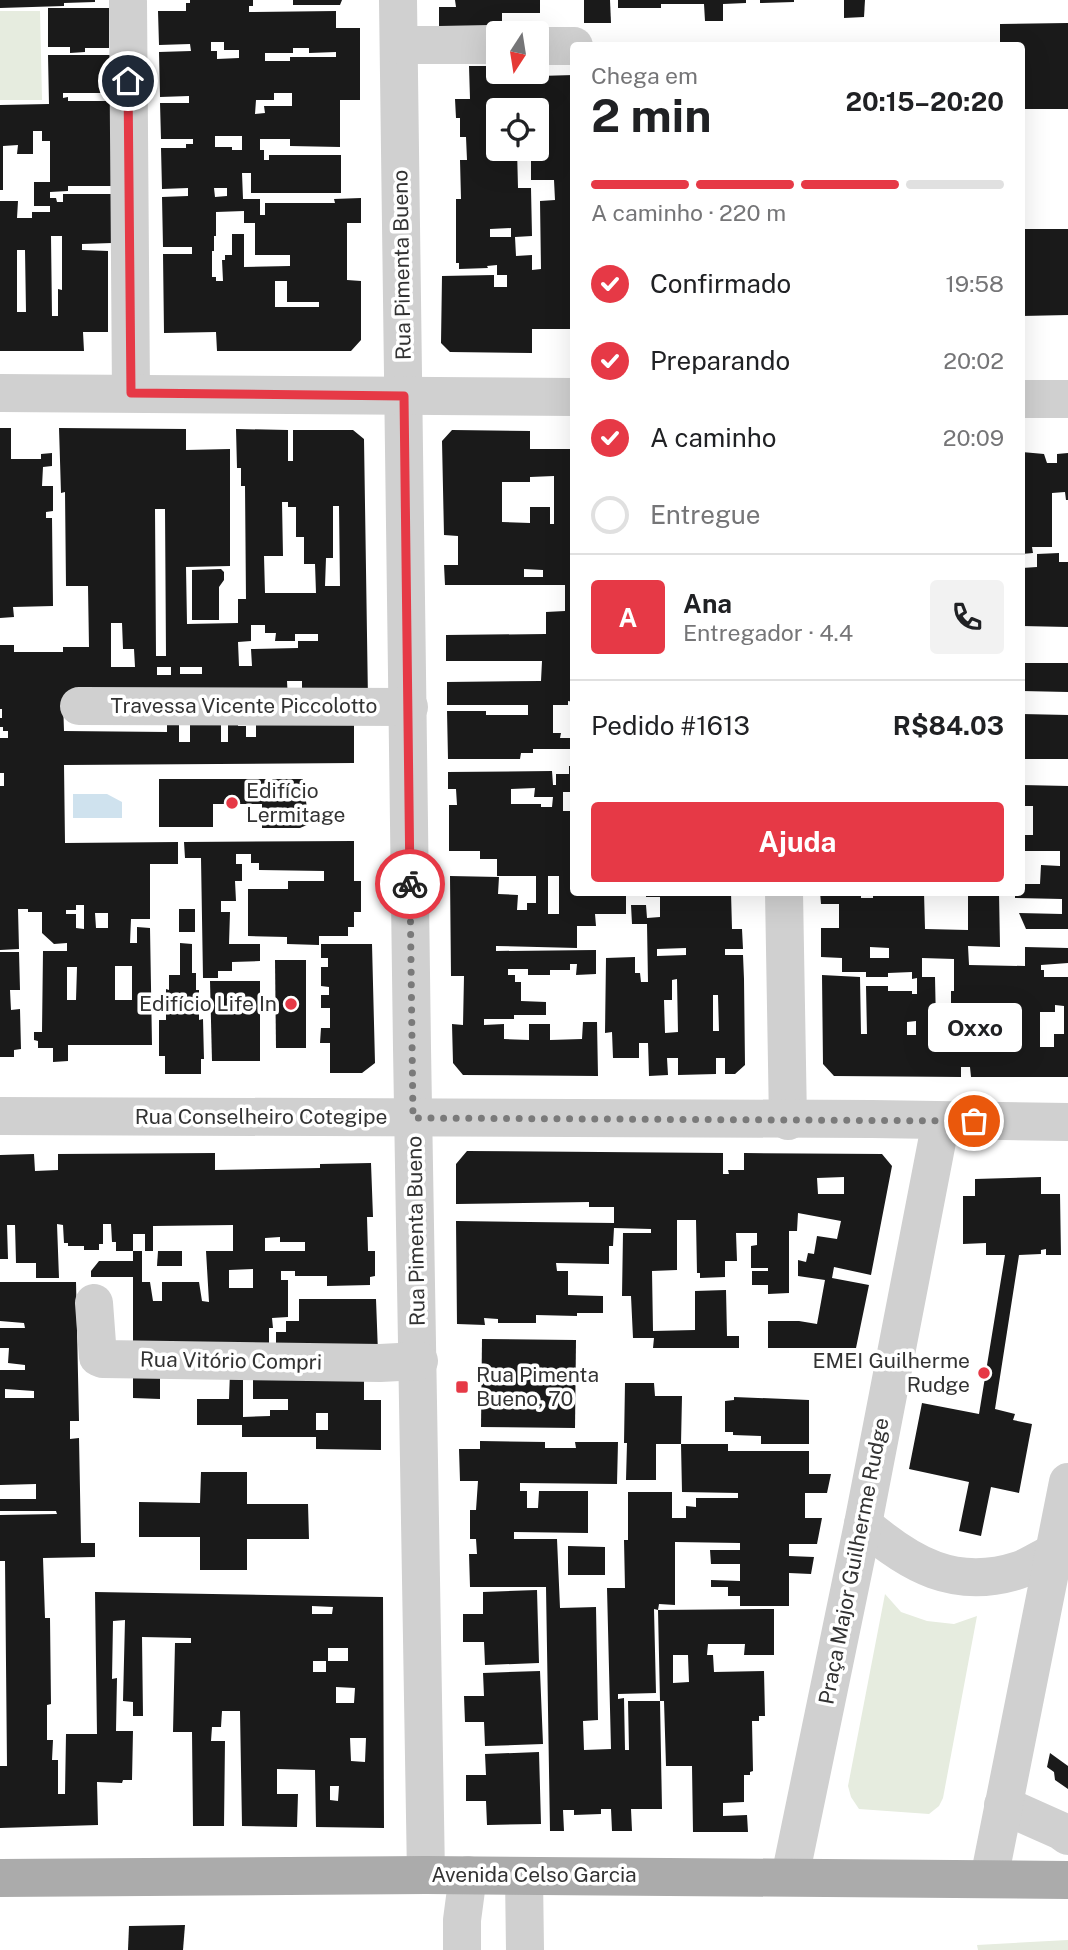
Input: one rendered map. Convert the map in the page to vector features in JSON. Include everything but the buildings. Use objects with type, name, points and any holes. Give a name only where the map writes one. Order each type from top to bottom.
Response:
[{"type":"main road","name":"Avenida Celso Garcia","points":[[0,1878],[524,1875],[1068,1880]]},
{"type":"street","name":"Rua Pimenta Bueno","points":[[398,0],[426,1875]]},
{"type":"street","points":[[128,2],[131,393]]},
{"type":"street","points":[[399,45],[486,46]]},
{"type":"street","points":[[550,46],[570,46]]},
{"type":"street","points":[[0,393],[570,397]]},
{"type":"street","points":[[1025,399],[1068,399]]},
{"type":"street","name":"Travessa Vicente Piccolotto","points":[[79,706],[409,707]]},
{"type":"street","points":[[783,896],[788,1121]]},
{"type":"street","name":"Rua Conselheiro Cotegipe","points":[[0,1116],[1068,1122]]},
{"type":"street","name":"Praça Major Guilherme Rudge","points":[[790,1877],[863,1524],[941,1121]]},
{"type":"street","name":"Rua Vitório Compri","points":[[94,1303],[98,1357],[103,1359],[380,1363],[419,1361]]},
{"type":"street","points":[[989,1879],[1068,1482]]},
{"type":"street","points":[[863,1524],[891,1549],[920,1566],[954,1576],[987,1576],[1019,1570],[1053,1553]]},
{"type":"street","points":[[1003,1805],[1066,1828]]},
{"type":"street","points":[[462,1950],[462,1920],[468,1875]]},
{"type":"street","points":[[524,1875],[525,1950]]},
{"type":"shaded area","points":[[0,11],[40,11],[42,100],[0,100]]},
{"type":"shaded area","points":[[885,1594],[901,1612],[927,1621],[954,1624],[977,1616],[943,1798],[939,1806],[929,1814],[859,1809],[848,1786]]},
{"type":"shaded area","points":[[1068,1940],[1068,1950],[978,1950],[977,1945]]},
{"type":"water","points":[[73,794],[107,794],[122,802],[122,818],[73,818]]},
{"type":"way so far","points":[[410,884],[413,1118],[974,1121]]},
{"type":"place","name":"Edifício Lermitage","points":[[232,803]]},
{"type":"place","name":"Edifício Life In","points":[[291,1004]]},
{"type":"place","name":"Oxxo","points":[[974,1121]]},
{"type":"place","name":"EMEI Guilherme Rudge","points":[[984,1373]]},
{"type":"place","name":"Rua Pimenta Bueno, 70","points":[[462,1387]]},
{"type":"route","points":[[128,81],[131,393],[404,396],[410,884]]}]
